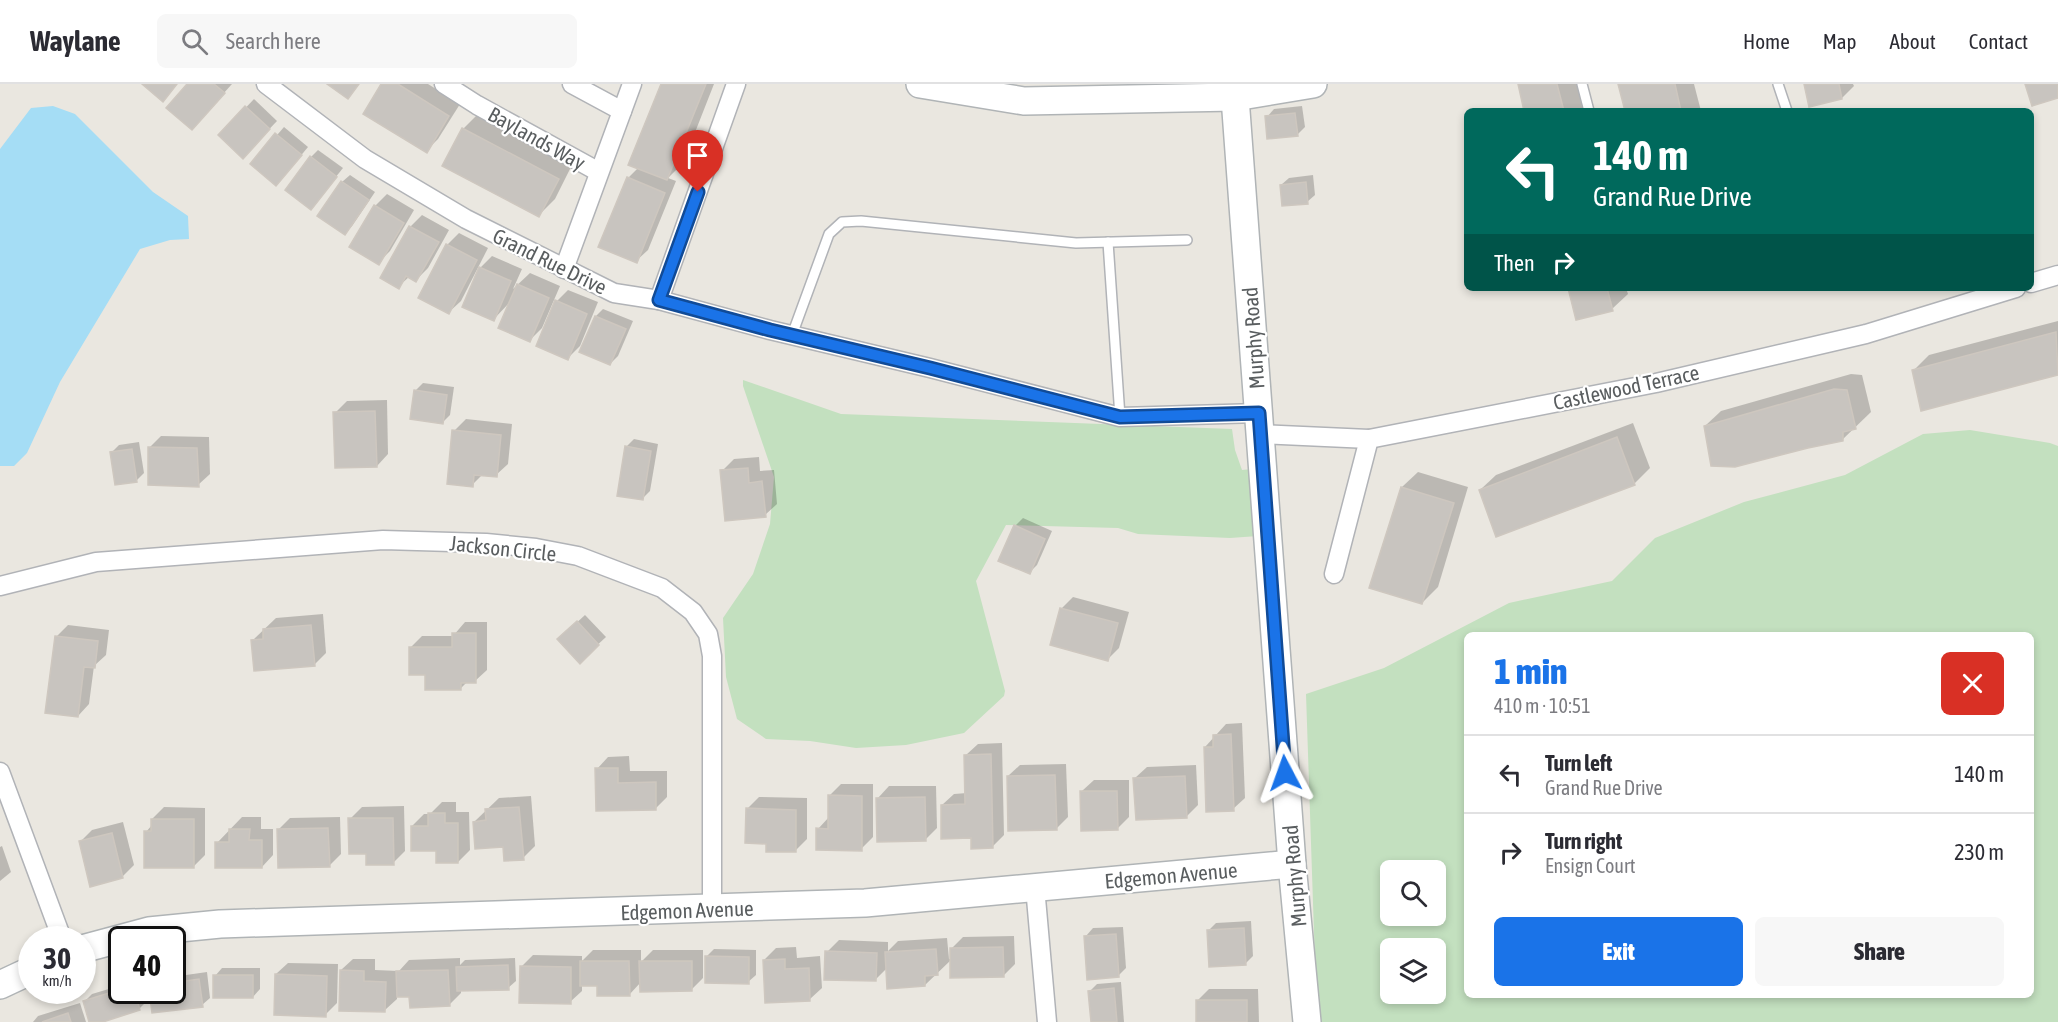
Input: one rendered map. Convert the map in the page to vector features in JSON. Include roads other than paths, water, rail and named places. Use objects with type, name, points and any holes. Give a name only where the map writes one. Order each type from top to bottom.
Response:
[{"type":"street","name":"Grand Rue Drive","points":[[266,84],[365,159],[466,219],[614,293],[659,300],[1120,417],[1260,423]]},
{"type":"street","name":"Baylands Way","points":[[444,84],[477,105],[599,172]]},
{"type":"street","points":[[572,84],[622,111]]},
{"type":"street","points":[[564,269],[632,84]]},
{"type":"street","points":[[659,300],[736,84]]},
{"type":"street","points":[[920,84],[1024,100],[1235,91],[1313,84]]},
{"type":"street","name":"Murphy Road","points":[[1235,91],[1292,864],[1307,1022]]},
{"type":"street","points":[[2034,282],[2058,275]]},
{"type":"street","name":"Castlewood Terrace","points":[[1260,423],[1369,439],[1656,382],[1866,334],[2006,291]]},
{"type":"street","points":[[1334,574],[1369,439]]},
{"type":"street","name":"Jackson Circle","points":[[0,586],[96,562],[383,540],[486,543],[536,548],[578,556],[662,588],[693,612],[708,634],[712,656],[712,909]]},
{"type":"street","points":[[0,772],[57,926]]},
{"type":"street","name":"Edgemon Avenue","points":[[96,945],[149,931],[220,924],[866,903],[1292,864]]},
{"type":"street","points":[[1035,887],[1047,1022]]},
{"type":"street","points":[[0,986],[18,977]]},
{"type":"lane","points":[[1582,84],[1588,108]]},
{"type":"lane","points":[[1779,84],[1786,108]]},
{"type":"lane","points":[[792,335],[829,234],[842,222],[861,221],[1076,243],[1187,240]]},
{"type":"lane","points":[[1108,242],[1120,417]]},
{"type":"water","points":[[53,106],[75,114],[153,192],[188,216],[189,239],[170,240],[140,249],[60,382],[27,453],[14,466],[0,466],[0,149],[31,108]]}]
